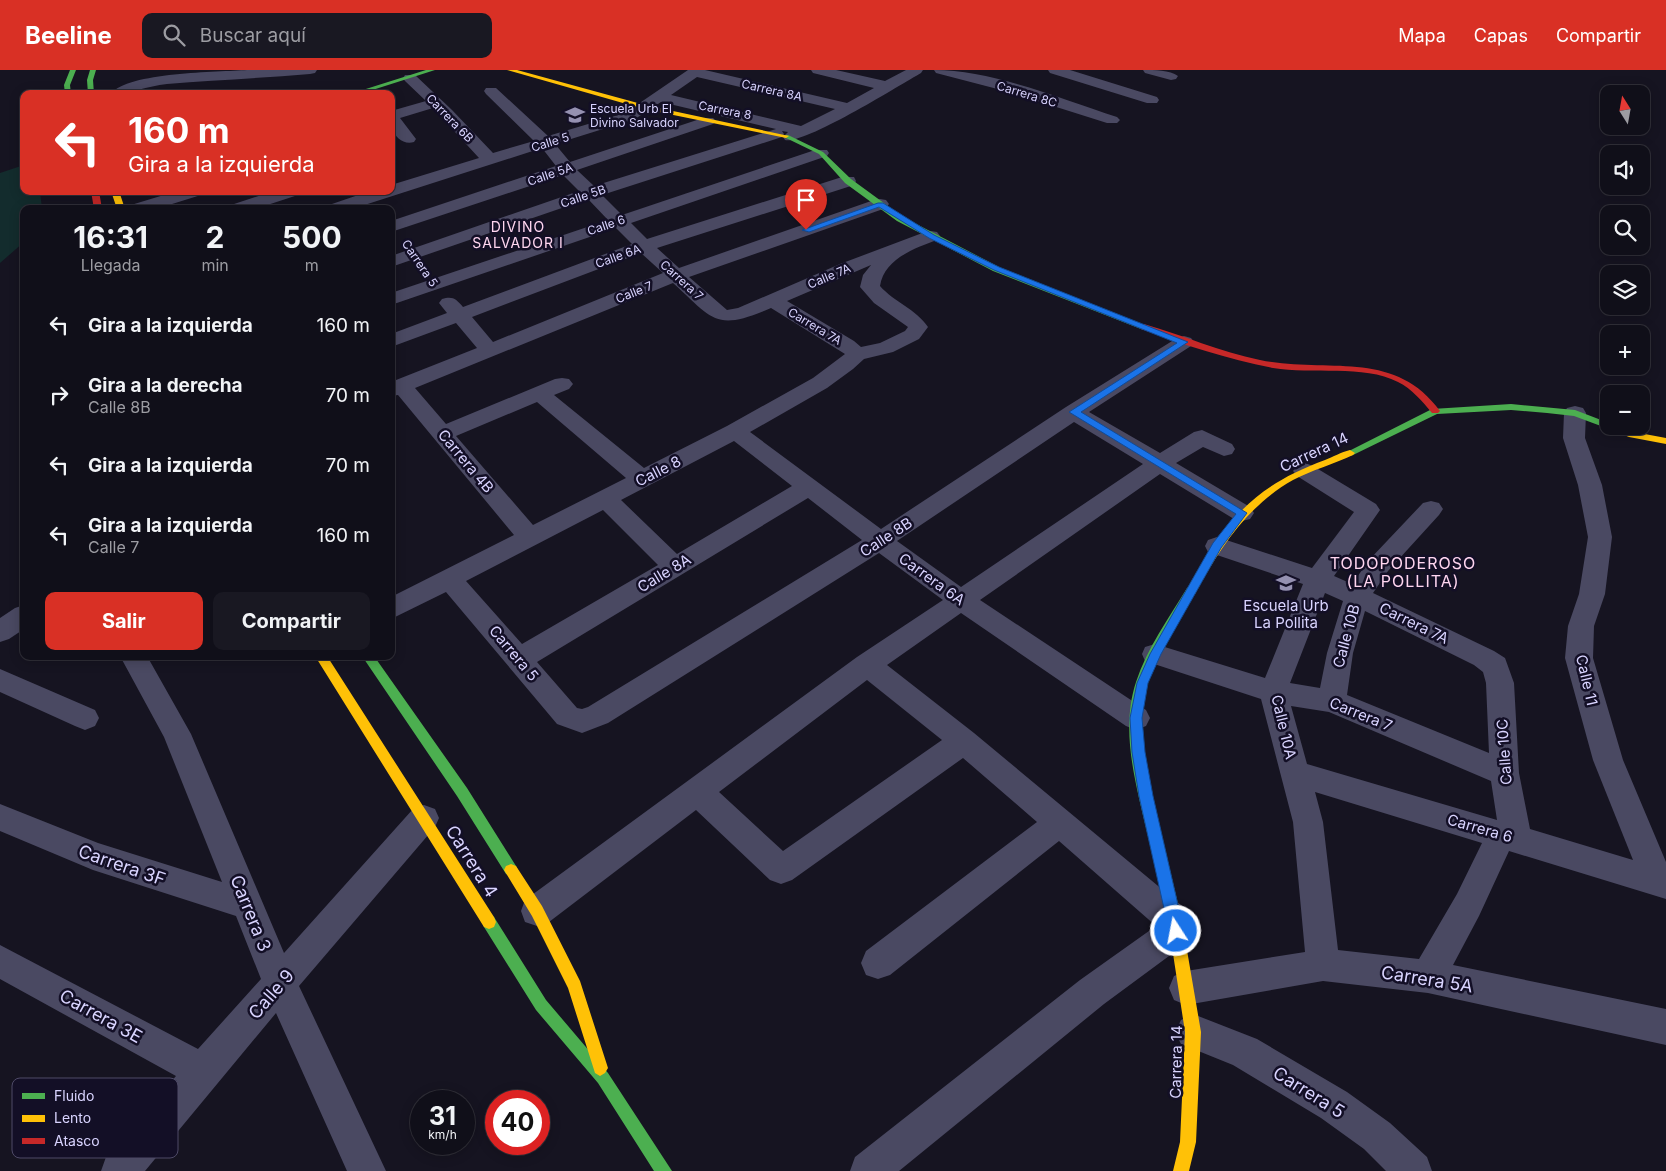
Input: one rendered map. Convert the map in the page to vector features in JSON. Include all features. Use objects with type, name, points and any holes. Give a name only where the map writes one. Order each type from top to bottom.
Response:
[{"type":"street","points":[[68,90],[67,85],[73,70]]},
{"type":"street","points":[[91,90],[90,80],[93,70]]},
{"type":"street","points":[[124,90],[128,87],[166,80],[259,71],[310,70]]},
{"type":"street","points":[[367,90],[432,70]]},
{"type":"street","name":"Carrera 8","points":[[510,70],[644,107],[708,121],[790,134],[821,153],[848,181],[900,219],[996,268],[1184,342],[1278,366],[1367,372],[1394,378],[1419,392],[1435,411]]},
{"type":"street","points":[[818,70],[886,86]]},
{"type":"street","name":"Calle 5B","points":[[395,261],[590,193],[790,134],[849,108],[916,70]]},
{"type":"street","name":"Carrera 8C","points":[[941,70],[1014,89],[1112,120]]},
{"type":"street","points":[[1014,89],[1056,70],[1152,100]]},
{"type":"street","points":[[1150,70],[1171,76]]},
{"type":"street","points":[[259,71],[270,87]]},
{"type":"street","name":"Calle 5","points":[[395,191],[489,159],[630,116],[696,71]]},
{"type":"street","name":"Carrera 8A","points":[[696,71],[849,108]]},
{"type":"street","name":"Carrera 6B","points":[[410,78],[436,102],[489,159]]},
{"type":"street","name":"Carrera 7","points":[[491,91],[546,143],[566,168],[644,246],[719,314],[727,316]]},
{"type":"street","points":[[659,97],[790,134]]},
{"type":"street","points":[[395,115],[413,111],[436,102]]},
{"type":"street","points":[[395,121],[408,139]]},
{"type":"street","name":"Calle 5A","points":[[395,224],[708,121]]},
{"type":"street","name":"Calle 6","points":[[395,298],[821,153]]},
{"type":"street","name":"Calle 6A","points":[[395,339],[644,246],[848,181]]},
{"type":"street","points":[[150,205],[182,195]]},
{"type":"street","points":[[249,205],[280,195]]},
{"type":"street","name":"Calle 5","points":[[349,205],[383,195]]},
{"type":"street","name":"Calle 7","points":[[396,388],[676,275],[880,204]]},
{"type":"street","name":"Carrera 5","points":[[395,229],[415,254],[433,284],[489,350]]},
{"type":"street","name":"Calle 7A","points":[[727,316],[743,313],[847,268],[931,236]]},
{"type":"street","points":[[856,354],[886,348],[912,336],[918,327],[912,320],[881,299],[870,287],[872,275],[898,249]]},
{"type":"street","name":"Carrera 7A","points":[[772,301],[847,345],[856,354]]},
{"type":"street","name":"Calle 8B","points":[[582,721],[598,715],[880,541],[1074,412],[1184,342]]},
{"type":"street","name":"Calle 8","points":[[395,607],[735,432],[820,383],[846,365],[856,354]]},
{"type":"street","points":[[443,433],[562,384]]},
{"type":"street","name":"Carrera 4B","points":[[396,388],[443,433],[530,537]]},
{"type":"street","points":[[539,393],[642,479]]},
{"type":"street","name":"Carrera 14","points":[[1182,1171],[1188,1142],[1193,1032],[1176,926],[1146,796],[1138,752],[1136,718],[1142,683],[1156,654],[1217,546],[1242,513],[1284,481],[1341,457],[1435,411],[1511,408],[1575,413],[1600,423]]},
{"type":"street","points":[[1074,412],[1242,513]]},
{"type":"street","name":"Calle 11","points":[[1575,413],[1574,438],[1590,485],[1600,537],[1592,594],[1581,626],[1579,658],[1608,760],[1662,882]]},
{"type":"street","name":"Carrera 6A","points":[[735,432],[961,600],[1136,718]]},
{"type":"street","name":"Carrera 14","points":[[1638,435],[1666,440]]},
{"type":"street","points":[[537,910],[867,665],[1159,464],[1202,437],[1224,449]]},
{"type":"street","name":"Calle 10A","points":[[1305,471],[1368,510],[1318,579],[1273,692],[1308,822],[1323,965]]},
{"type":"street","name":"Calle 8A","points":[[519,659],[808,487]]},
{"type":"street","points":[[605,498],[675,567]]},
{"type":"street","name":"Calle 10B","points":[[1332,701],[1340,653],[1357,596],[1379,565],[1431,508]]},
{"type":"street","name":"Carrera 7A","points":[[1217,546],[1318,579],[1484,658],[1495,666]]},
{"type":"street","name":"Carrera 5","points":[[450,578],[567,716],[582,721]]},
{"type":"street","points":[[0,632],[20,618]]},
{"type":"street","name":"Carrera 7","points":[[1156,654],[1273,692],[1332,701],[1504,773]]},
{"type":"street","name":"Carrera 3","points":[[135,660],[177,734],[280,984],[367,1171]]},
{"type":"street","name":"Carrera 4","points":[[324,660],[541,1005],[603,1078],[664,1171]]},
{"type":"street","name":"Carrera 4","points":[[371,660],[462,792],[537,910],[575,986],[603,1078]]},
{"type":"street","points":[[867,665],[964,741],[1060,822],[1176,926],[869,1171]]},
{"type":"street","name":"Calle 10C","points":[[1495,666],[1500,683],[1509,837]]},
{"type":"street","points":[[0,680],[85,718]]},
{"type":"street","points":[[698,792],[781,870],[964,741]]},
{"type":"street","name":"Carrera 6","points":[[1295,773],[1662,882]]},
{"type":"street","name":"Carrera 3F","points":[[0,817],[93,856],[206,893],[248,904]]},
{"type":"street","name":"Calle 9","points":[[178,1102],[424,818]]},
{"type":"street","points":[[878,963],[1060,822]]},
{"type":"street","points":[[1428,976],[1509,837]]},
{"type":"street","name":"Carrera 3E","points":[[0,961],[203,1072]]},
{"type":"street","name":"Carrera 5A","points":[[1186,988],[1323,965],[1428,976],[1666,1026]]},
{"type":"street","name":"Carrera 5","points":[[1193,1032],[1244,1052],[1334,1105],[1377,1136],[1413,1171]]},
{"type":"street","name":"Calle 9","points":[[120,1171],[131,1158]]},
{"type":"green space","points":[[20,166],[20,195],[40,195],[42,205],[20,205],[20,246],[0,263],[0,173]]},
{"type":"traffic: fast","points":[[68,90],[67,85],[73,70]]},
{"type":"traffic: fast","points":[[91,90],[90,80],[93,70]]},
{"type":"traffic: fast","points":[[366,90],[432,70]]},
{"type":"traffic: fast","points":[[786,136],[821,153],[848,181],[900,219],[996,269],[1144,327]]},
{"type":"traffic: fast","points":[[1350,453],[1435,411],[1511,407],[1575,413],[1600,423]]},
{"type":"traffic: fast","points":[[1175,921],[1141,776],[1136,738],[1136,719],[1137,700],[1147,670],[1158,647],[1191,591]]},
{"type":"traffic: fast","points":[[371,660],[462,792],[511,870]]},
{"type":"traffic: fast","points":[[489,922],[541,1005],[603,1078],[664,1171]]},
{"type":"traffic: slow","points":[[510,70],[644,107],[786,136]]},
{"type":"traffic: slow","points":[[116,195],[120,205]]},
{"type":"traffic: slow","points":[[1632,435],[1666,441]]},
{"type":"traffic: slow","points":[[1191,591],[1219,544],[1252,504],[1291,477],[1350,453]]},
{"type":"traffic: slow","points":[[324,660],[489,922]]},
{"type":"traffic: slow","points":[[511,870],[537,911],[575,986],[600,1068]]},
{"type":"traffic: slow","points":[[1175,921],[1193,1032],[1188,1142],[1181,1171]]},
{"type":"traffic: jam","points":[[96,195],[97,205]]},
{"type":"traffic: jam","points":[[1144,327],[1209,350],[1276,366],[1381,373],[1394,377],[1412,387],[1435,411]]},
{"type":"place","name":"Escuela Urb El Divino Salvador","points":[[575,115]]},
{"type":"place","name":"Escuela Urb La Pollita","points":[[1286,583]]},
{"type":"district","name":"DIVINO SALVADOR I","points":[[518,234]]},
{"type":"district","name":"TODOPODEROSO (LA POLLITA)","points":[[1403,572]]},
{"type":"route","points":[[806,230],[880,204],[900,219],[996,268],[1184,342],[1074,412],[1242,513],[1217,546],[1156,654],[1142,683],[1136,718],[1138,752],[1146,796],[1174,915],[1176,931]]}]
